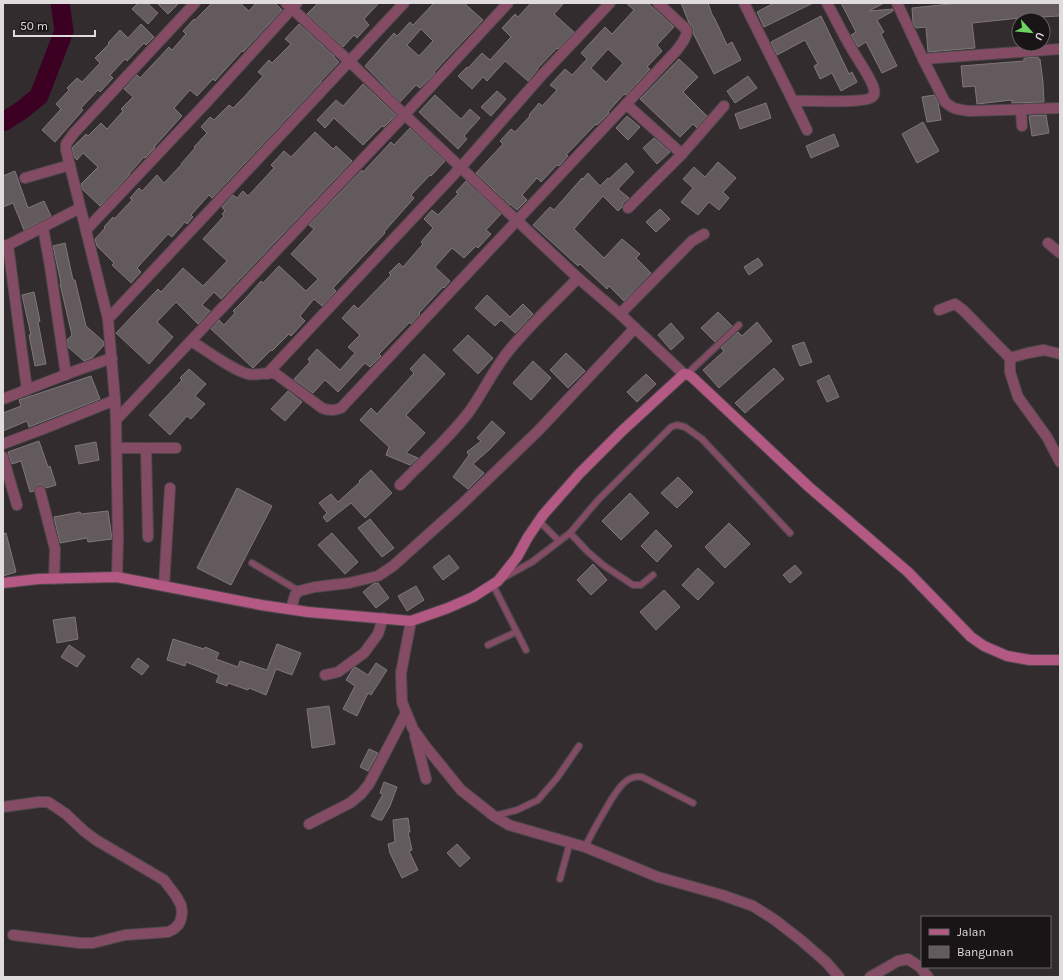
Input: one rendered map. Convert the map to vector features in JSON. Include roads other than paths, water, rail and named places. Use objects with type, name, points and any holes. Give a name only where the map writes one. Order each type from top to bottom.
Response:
[{"type":"street","points":[[117,577],[117,448],[115,400],[108,319],[66,150],[66,144],[74,133],[195,3]]},
{"type":"street","points":[[108,319],[404,3]]},
{"type":"street","points":[[116,420],[405,115],[508,3]]},
{"type":"street","points":[[267,374],[461,167],[542,75],[610,3]]},
{"type":"street","points":[[191,341],[235,368],[248,374],[276,374],[322,408],[329,411],[335,411],[341,408],[677,50],[686,38],[687,30],[658,3]]},
{"type":"street","points":[[744,3],[807,130]]},
{"type":"street","points":[[793,101],[862,100],[871,98],[874,95],[871,82],[846,40],[827,3]]},
{"type":"street","points":[[897,3],[945,102],[954,109],[969,111],[1060,108]]},
{"type":"street","points":[[86,230],[206,103],[292,5],[405,115],[578,278],[698,384],[809,487],[908,572],[971,637],[984,646],[1007,656],[1030,660],[1060,660]]},
{"type":"street","points":[[923,59],[1060,49]]},
{"type":"street","points":[[626,104],[682,154]]},
{"type":"street","points":[[628,208],[682,154],[724,106]]},
{"type":"street","points":[[1021,110],[1022,126]]},
{"type":"street","points":[[25,178],[70,165]]},
{"type":"street","points":[[27,390],[6,245],[80,208]]},
{"type":"street","points":[[43,227],[66,375]]},
{"type":"street","points":[[620,314],[692,241],[704,234]]},
{"type":"street","points":[[1048,243],[1060,253]]},
{"type":"street","points":[[400,485],[469,412],[497,366],[510,348],[578,278]]},
{"type":"street","points":[[939,310],[955,304],[963,310],[1010,358],[1010,372],[1018,397],[1047,437],[1060,462]]},
{"type":"street","points":[[291,609],[299,591],[349,583],[378,576],[393,566],[461,505],[538,431],[635,328]]},
{"type":"street","points":[[1010,358],[1044,350],[1060,354]]},
{"type":"street","points":[[3,399],[112,358]]},
{"type":"street","points":[[3,583],[38,579],[117,577],[261,605],[308,612],[411,621],[448,608],[473,597],[495,583],[517,557],[528,537],[556,499],[622,431],[686,374]]},
{"type":"street","points":[[3,444],[115,400]]},
{"type":"street","points":[[117,448],[176,448]]},
{"type":"street","points":[[146,448],[148,537]]},
{"type":"street","points":[[3,457],[17,505]]},
{"type":"street","points":[[164,586],[170,488]]},
{"type":"street","points":[[40,491],[55,549],[54,579]]},
{"type":"street","points":[[325,675],[338,672],[364,652],[378,634],[383,618]]},
{"type":"street","points":[[411,621],[401,674],[402,702],[413,729],[426,779]]},
{"type":"street","points":[[309,824],[350,802],[361,794],[369,784],[406,713]]},
{"type":"street","points":[[413,729],[461,790],[494,816],[509,825],[570,842],[658,877],[722,895],[753,906],[775,920],[802,941],[826,962],[839,977]]},
{"type":"street","points":[[3,807],[48,802],[66,814],[96,840],[164,880],[176,896],[181,905],[182,912],[179,924],[168,932],[125,935],[93,943],[80,943],[13,935]]},
{"type":"street","points":[[870,977],[898,961],[908,959],[915,962],[928,977]]},
{"type":"lane","points":[[686,374],[739,325]]},
{"type":"lane","points":[[526,650],[516,632],[495,583],[532,562],[570,533],[598,500],[671,427],[677,425],[685,427],[702,438],[790,533]]},
{"type":"lane","points":[[539,521],[559,542]]},
{"type":"lane","points":[[570,533],[603,565],[633,585],[641,585],[653,575]]},
{"type":"lane","points":[[252,563],[299,591]]},
{"type":"lane","points":[[488,645],[516,632]]},
{"type":"lane","points":[[494,816],[517,810],[538,800],[557,778],[579,746]]},
{"type":"lane","points":[[585,847],[605,809],[620,787],[626,781],[637,776],[642,777],[693,803]]},
{"type":"lane","points":[[560,879],[570,842]]},
{"type":"waterway","points":[[3,122],[22,110],[39,96],[64,31],[60,3]]}]
